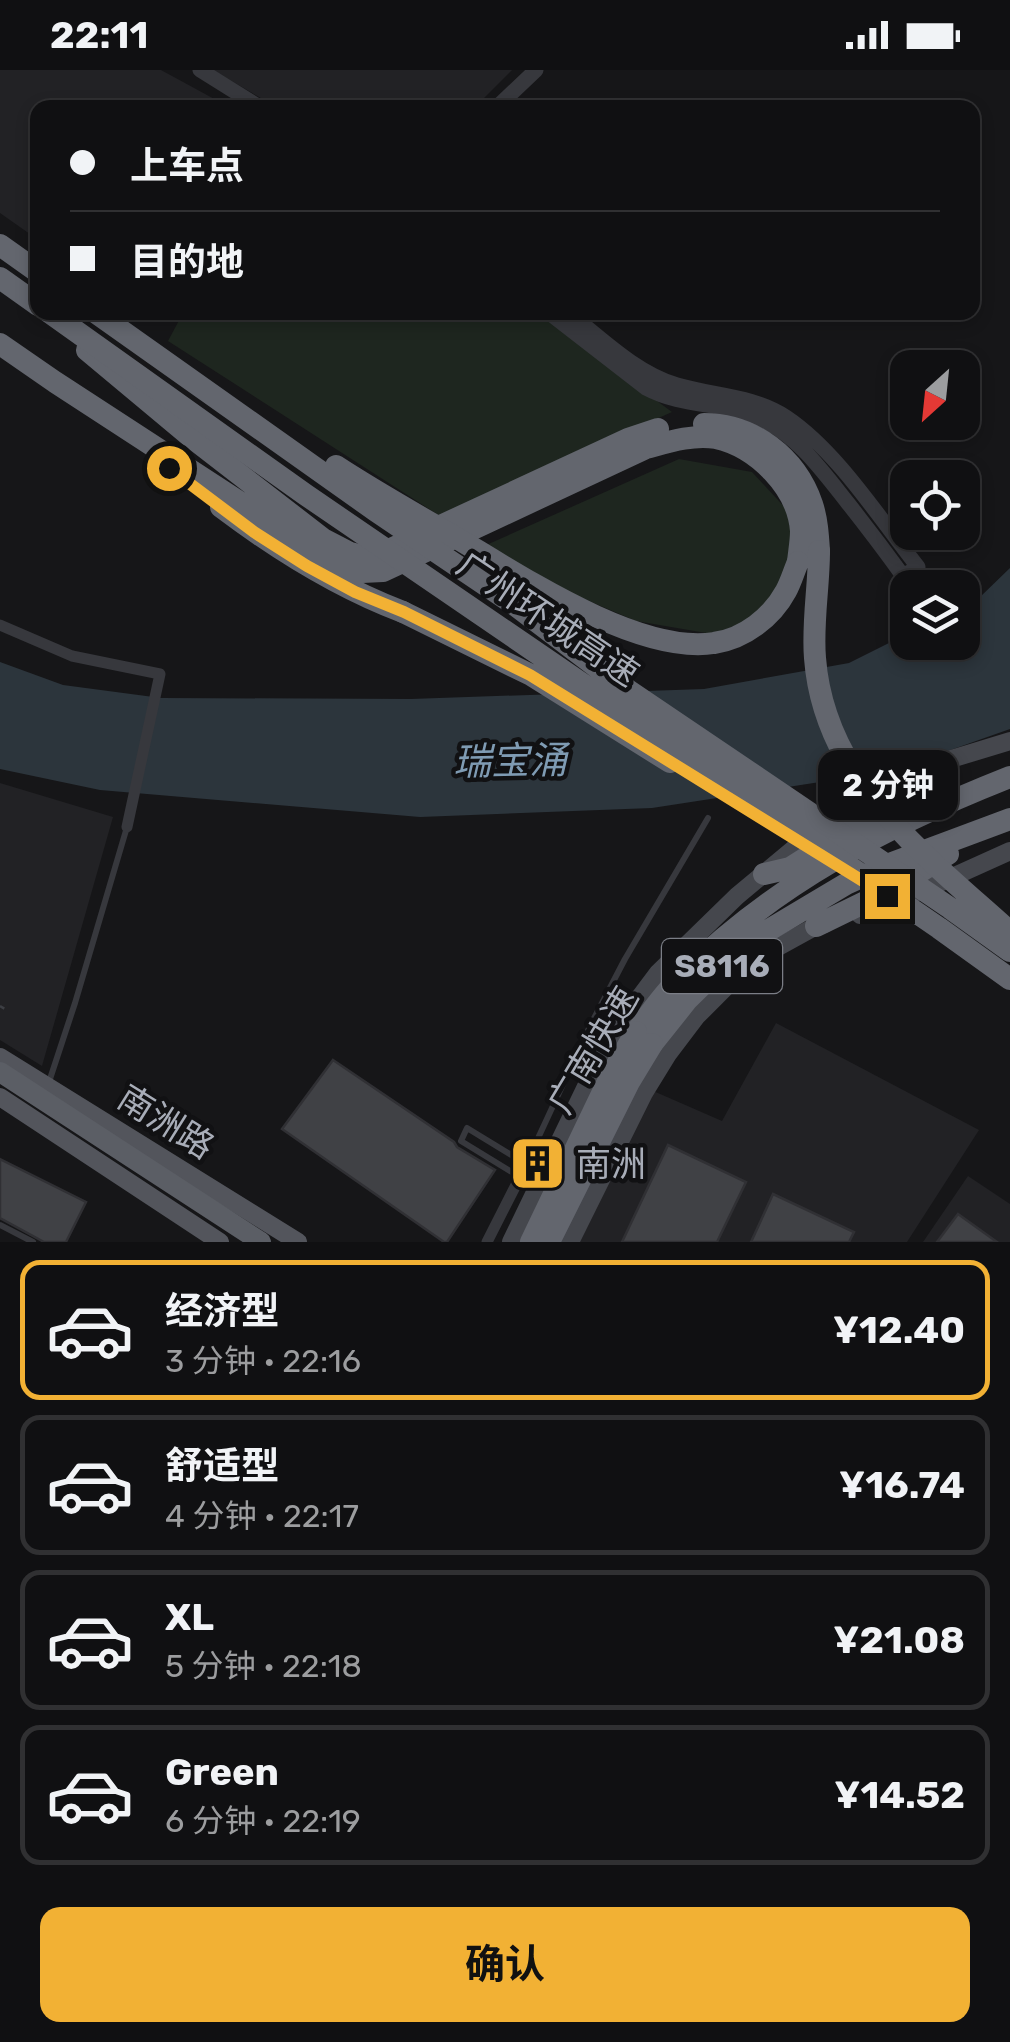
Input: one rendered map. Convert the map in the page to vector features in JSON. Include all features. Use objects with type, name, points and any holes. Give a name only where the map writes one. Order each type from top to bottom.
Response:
[{"type":"highway","points":[[4,248],[30,266]]},
{"type":"highway","points":[[0,276],[30,300]]},
{"type":"highway","points":[[55,320],[190,436],[323,539],[350,553],[366,556],[378,555],[628,439],[658,429],[689,424],[728,426],[764,440],[786,461],[812,502],[820,551],[815,658],[832,731],[852,770],[893,824],[1010,932]]},
{"type":"highway","name":"广州环城高速","points":[[57,320],[1010,979]]},
{"type":"highway","name":"广州环城高速","points":[[110,320],[619,684],[1010,951]]},
{"type":"highway","points":[[0,344],[336,565],[362,572],[383,571],[455,537],[646,448],[681,438],[714,438],[746,449],[772,471],[790,496],[801,529],[798,562],[787,590],[768,614],[749,630],[718,643],[688,645],[612,623],[542,589],[455,537],[346,472],[111,320]]},
{"type":"highway","points":[[55,382],[254,532],[307,566],[530,675],[939,928]]},
{"type":"highway","name":"广南快速","points":[[550,1242],[620,1099],[644,1038],[676,982],[730,932],[789,887],[880,834],[1010,777]]},
{"type":"highway","points":[[764,874],[790,868],[896,806],[974,792]]},
{"type":"highway","points":[[816,926],[896,888],[1003,822]]},
{"type":"highway","name":"广南快速","points":[[531,1242],[612,1073],[742,946],[846,884],[1003,822]]},
{"type":"highway","points":[[0,1072],[261,1242]]},
{"type":"main road","points":[[511,1242],[595,1068],[622,1021],[658,973],[712,920],[844,807],[914,770],[1010,741]]},
{"type":"main road","points":[[570,1242],[644,1093],[696,1017],[727,986],[776,948],[816,926],[893,902],[1010,851]]},
{"type":"main road","name":"南洲路","points":[[0,1058],[298,1242]]},
{"type":"main road","name":"南洲路","points":[[0,1097],[220,1242]]},
{"type":"street","points":[[200,70],[248,100]]},
{"type":"street","points":[[504,100],[536,70]]},
{"type":"street","points":[[558,320],[646,388],[678,402],[744,412],[776,426],[795,440],[911,572],[820,445],[785,416],[744,398],[662,379],[578,320]]},
{"type":"street","points":[[0,625],[72,656],[160,674],[127,827]]},
{"type":"street","points":[[487,1242],[523,1170]]},
{"type":"lane","points":[[523,1170],[625,959],[708,818]]},
{"type":"lane","points":[[48,1086],[127,827]]},
{"type":"lane","points":[[467,1128],[523,1170],[462,1141],[467,1128]]},
{"type":"lane","points":[[0,1225],[33,1242]]},
{"type":"shaded area","points":[[0,70],[161,70],[216,100],[30,100],[30,234],[0,213]]},
{"type":"shaded area","points":[[213,70],[512,70],[482,100],[264,100]]},
{"type":"shaded area","points":[[179,320],[547,320],[672,412],[440,516],[168,341]]},
{"type":"shaded area","points":[[679,459],[752,472],[790,513],[792,547],[782,588],[754,619],[712,634],[636,621],[568,592],[484,546]]},
{"type":"shaded area","points":[[0,783],[113,817],[42,1066],[0,1040]]},
{"type":"shaded area","points":[[776,1023],[979,1130],[907,1242],[579,1242],[651,1090],[722,1121]]},
{"type":"shaded area","points":[[968,1176],[1010,1204],[1010,1242],[923,1242]]},
{"type":"water","name":"瑞宝涌","points":[[1010,568],[1010,729],[891,771],[652,808],[420,817],[100,790],[0,769],[0,662],[63,685],[161,698],[411,699],[704,689],[849,663],[890,642],[890,660],[980,660],[980,597]]},
{"type":"building","points":[[333,1060],[495,1170],[447,1242],[282,1129]]},
{"type":"building","points":[[668,1145],[746,1182],[717,1242],[622,1242]]},
{"type":"building","points":[[0,1159],[86,1202],[66,1242],[44,1242],[0,1218]]},
{"type":"building","points":[[773,1194],[854,1232],[849,1242],[751,1242]]},
{"type":"building","points":[[958,1214],[997,1242],[937,1242]]},
{"type":"place","name":"南洲","points":[[537,1164]]},
{"type":"route","points":[[169,468],[307,566],[530,675],[887,896]]}]
